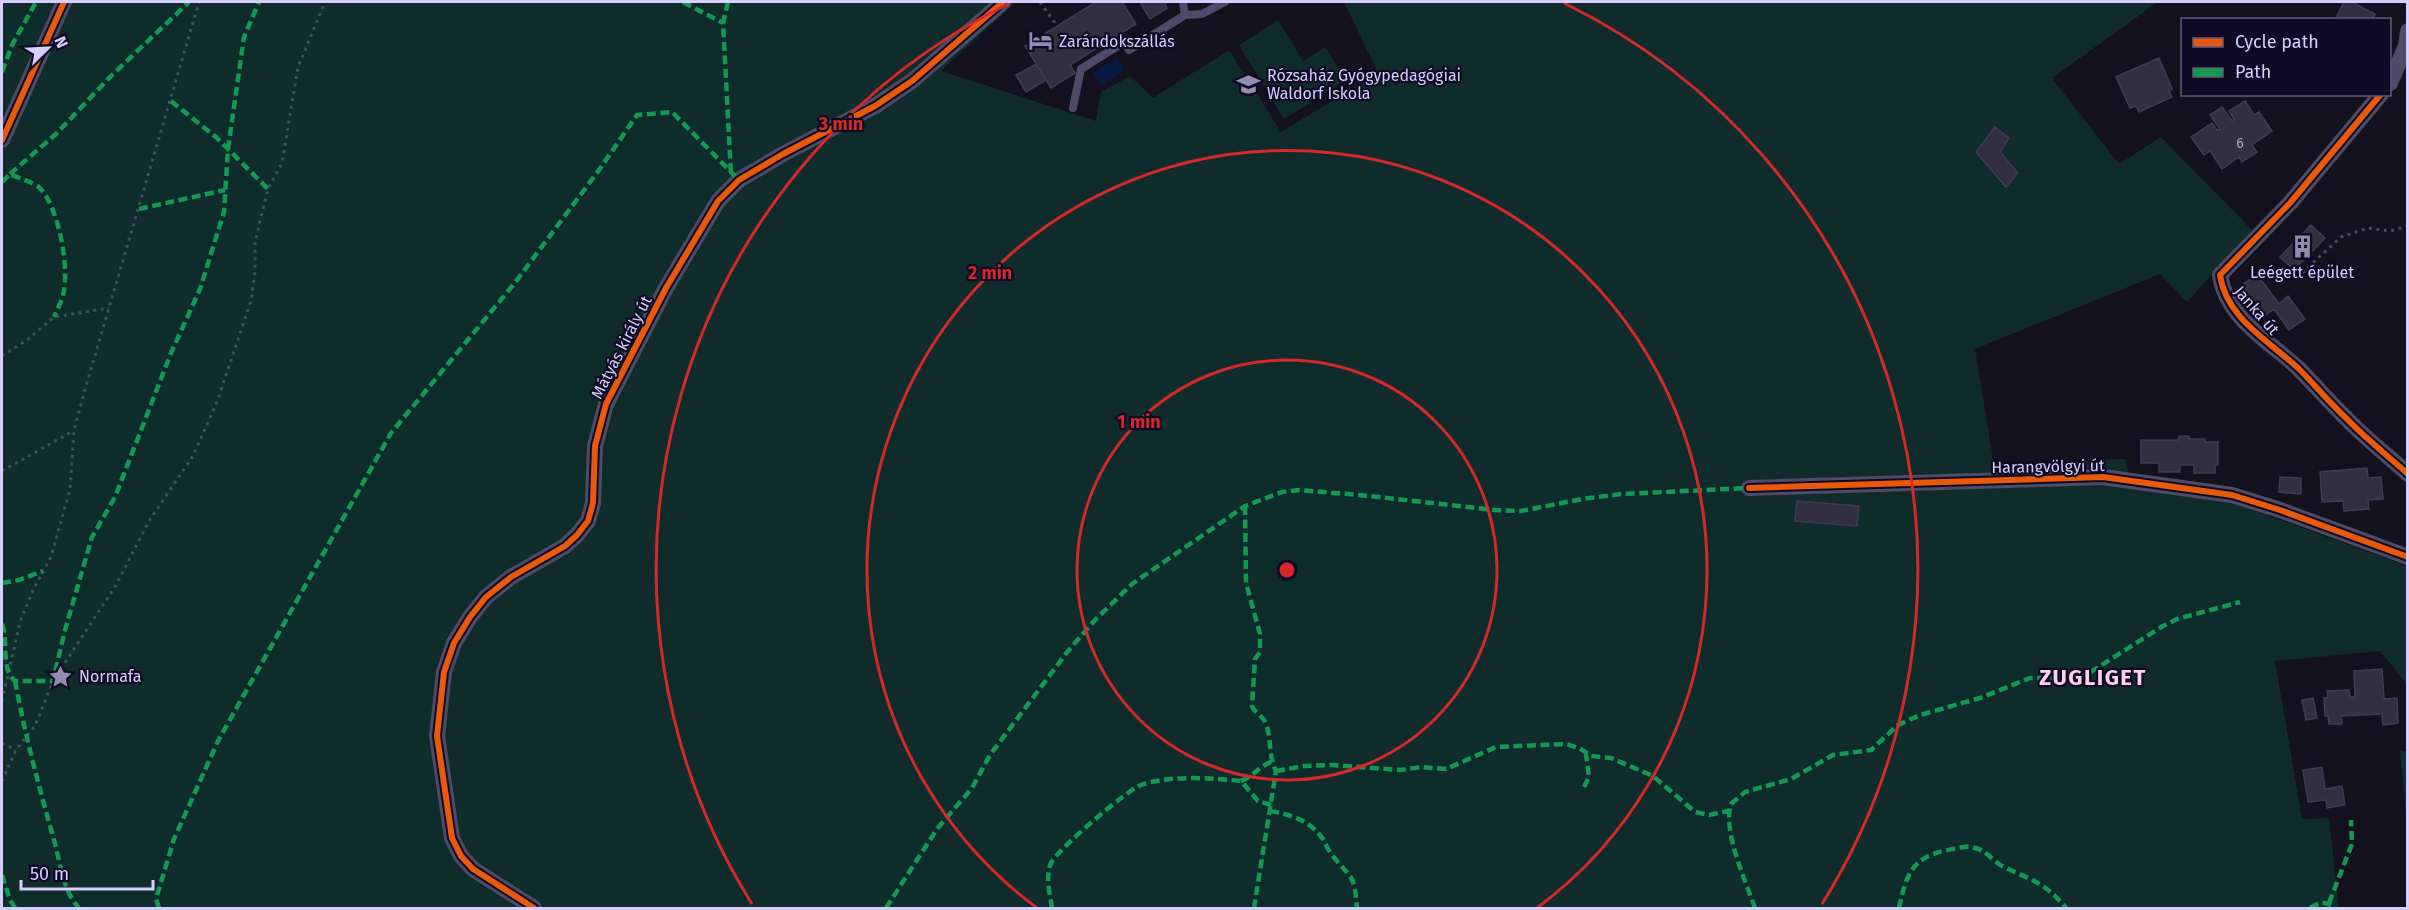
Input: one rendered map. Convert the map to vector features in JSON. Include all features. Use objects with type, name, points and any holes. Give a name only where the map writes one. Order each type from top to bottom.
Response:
[{"type":"street","points":[[2,140],[64,2]]},
{"type":"street","name":"Mátyás király út","points":[[534,909],[473,869],[461,856],[452,837],[437,736],[443,681],[454,643],[486,597],[511,578],[565,546],[588,521],[593,503],[595,446],[606,404],[671,279],[718,201],[739,180],[875,105],[912,81],[1003,2]]},
{"type":"street","points":[[2391,81],[2406,46],[2408,31]]},
{"type":"street","name":"Janka út","points":[[2379,96],[2290,203],[2220,275],[2221,288],[2227,299],[2259,338],[2296,367],[2347,420],[2408,474]]},
{"type":"street","name":"Harangvölgyi út","points":[[1749,488],[2103,477],[2232,495],[2280,510],[2408,557]]},
{"type":"lane","points":[[1183,2],[1185,15]]},
{"type":"lane","points":[[1073,108],[1081,69],[1124,42],[1129,50],[1185,15],[1202,14],[1225,2]]},
{"type":"path","points":[[2,699],[20,622],[33,590],[51,557],[70,489],[74,430],[199,2]]},
{"type":"path","points":[[2,781],[16,750],[35,726],[53,681],[116,585],[149,521],[193,456],[217,402],[251,301],[255,272],[255,243],[268,189],[282,163],[298,67],[303,50],[325,2]]},
{"type":"path","points":[[1040,2],[1055,23]]},
{"type":"path","points":[[2302,273],[2341,237],[2368,228],[2390,231],[2408,226]]},
{"type":"path","points":[[2,356],[27,340],[54,317],[110,308]]},
{"type":"path","points":[[2,471],[74,430]]},
{"type":"path","points":[[2,743],[16,750]]},
{"type":"green space","points":[[2,2],[1016,2],[941,71],[1096,121],[1101,92],[1130,76],[1153,98],[1229,50],[1281,132],[1378,73],[1344,2],[2158,2],[2052,78],[2119,164],[2161,137],[2252,230],[2187,302],[2160,274],[1975,349],[1994,465],[2125,459],[2132,487],[2237,504],[2407,566],[2407,684],[2380,651],[2275,661],[2302,819],[2329,818],[2339,908],[2,908]]},
{"type":"green space","points":[[1278,20],[1303,61],[1325,47],[1346,80],[1284,119],[1239,45]]},
{"type":"green space","points":[[2400,751],[2407,751],[2407,824]]},
{"type":"water","points":[[1117,58],[1125,70],[1101,86],[1093,73]]},
{"type":"building","points":[[1096,2],[1122,2],[1136,24],[1070,65],[1075,73],[1051,88],[1025,46]]},
{"type":"building","points":[[1140,2],[1164,2],[1167,8],[1150,19]]},
{"type":"building","points":[[2344,2],[2352,2],[2375,14],[2374,18],[2336,18]]},
{"type":"building","points":[[2159,58],[2172,89],[2169,91],[2172,97],[2139,112],[2136,106],[2130,108],[2116,77]]},
{"type":"building","points":[[1036,64],[1046,80],[1026,92],[1016,75]]},
{"type":"building","points":[[2245,101],[2254,115],[2259,112],[2272,131],[2252,145],[2257,152],[2242,162],[2239,157],[2222,169],[2210,151],[2204,155],[2191,137],[2212,123],[2217,130],[2220,129],[2210,115],[2222,107],[2232,121],[2234,119],[2229,111]]},
{"type":"building","points":[[1995,127],[2009,138],[2000,152],[2018,173],[2006,187],[1976,152]]},
{"type":"building","name":"Leégett épület","points":[[2311,225],[2325,238],[2294,270],[2280,257]]},
{"type":"building","points":[[2257,274],[2279,304],[2288,296],[2305,319],[2289,330],[2274,309],[2263,317],[2241,286]]},
{"type":"building","points":[[2179,436],[2189,436],[2189,439],[2205,439],[2205,442],[2218,442],[2218,465],[2215,465],[2215,473],[2194,473],[2194,465],[2180,465],[2180,472],[2159,472],[2159,463],[2141,463],[2141,440],[2179,440]]},
{"type":"building","points":[[2367,468],[2368,478],[2381,477],[2383,499],[2368,500],[2369,509],[2344,511],[2343,501],[2322,502],[2320,472]]},
{"type":"building","points":[[2280,477],[2301,478],[2301,494],[2279,492]]},
{"type":"building","points":[[1797,501],[1859,506],[1857,526],[1795,521]]},
{"type":"building","points":[[2382,669],[2384,699],[2397,698],[2398,723],[2383,725],[2382,714],[2341,716],[2342,724],[2329,724],[2328,716],[2325,716],[2324,698],[2328,698],[2327,691],[2349,690],[2350,697],[2355,697],[2354,671]]},
{"type":"building","points":[[2313,698],[2317,718],[2306,720],[2302,700]]},
{"type":"building","points":[[2322,767],[2325,789],[2342,786],[2345,805],[2327,808],[2326,800],[2308,802],[2303,770]]},
{"type":"marked path","points":[[2,72],[12,45],[36,2]]},
{"type":"marked path","points":[[10,174],[56,134],[111,76],[189,2]]},
{"type":"marked path","points":[[2,624],[6,662],[10,676],[15,681],[53,681],[92,537],[115,497],[171,353],[200,289],[224,212],[228,149],[244,37],[259,2]]},
{"type":"marked path","points":[[683,2],[723,23]]},
{"type":"marked path","points":[[728,2],[723,23],[731,175]]},
{"type":"marked path","points":[[171,101],[217,138],[268,189]]},
{"type":"marked path","points":[[159,908],[156,899],[174,839],[218,741],[391,433],[514,284],[637,115],[672,112],[739,180]]},
{"type":"marked path","points":[[2,182],[10,174],[33,184],[40,188],[47,197],[53,210],[61,239],[65,270],[63,295],[54,317]]},
{"type":"marked path","points":[[139,209],[225,190]]},
{"type":"marked path","points":[[886,908],[937,829],[972,788],[990,755],[1068,651],[1095,620],[1132,584],[1245,506],[1282,492],[1299,490],[1521,511],[1622,494],[1749,488]]},
{"type":"marked path","points":[[1245,506],[1246,583],[1260,634],[1260,652],[1255,659],[1252,706],[1266,724],[1276,771],[1254,908]]},
{"type":"marked path","points":[[2,583],[19,580],[43,571]]},
{"type":"marked path","points":[[1755,908],[1736,856],[1730,828],[1731,804],[1745,792],[1791,779],[1833,755],[1871,750],[1898,725],[1920,715],[1980,698],[2030,678],[2064,678],[2089,673],[2177,619],[2240,602]]},
{"type":"marked path","points":[[15,681],[63,876],[69,894],[79,908]]},
{"type":"marked path","points":[[1276,771],[1304,766],[1333,765],[1400,770],[1422,767],[1446,769],[1496,747],[1566,744],[1579,748],[1591,756],[1611,758],[1653,776],[1695,812],[1709,815],[1728,811]]},
{"type":"marked path","points":[[1584,787],[1589,777],[1586,754]]},
{"type":"marked path","points":[[1241,781],[1271,762]]},
{"type":"marked path","points":[[1052,908],[1048,880],[1049,868],[1056,856],[1093,821],[1141,785],[1177,779],[1204,778],[1241,781],[1258,801],[1271,805]]},
{"type":"marked path","points":[[1270,811],[1300,819],[1318,833],[1351,878],[1357,908]]},
{"type":"marked path","points":[[2329,903],[2352,844],[2351,820]]},
{"type":"marked path","points":[[1899,908],[1904,886],[1918,863],[1936,853],[1968,847],[1980,850],[2002,866],[2039,883],[2066,908]]},
{"type":"marked path","points":[[2,875],[15,908]]},
{"type":"marked path","points":[[2310,908],[2323,903],[2335,908]]},
{"type":"cycle path","points":[[2,140],[64,2]]},
{"type":"cycle path","points":[[534,908],[473,869],[461,856],[452,838],[437,736],[444,672],[454,643],[486,597],[511,577],[565,546],[588,521],[593,503],[595,446],[606,404],[666,288],[718,201],[739,180],[783,154],[875,106],[912,81],[1003,2]]},
{"type":"cycle path","points":[[2379,96],[2290,203],[2220,275],[2231,304],[2250,328],[2298,368],[2353,425],[2408,474]]},
{"type":"cycle path","points":[[1749,488],[2103,477],[2232,495],[2280,510],[2408,557]]},
{"type":"place","name":"Zarándokszállás","points":[[1041,41]]},
{"type":"place","name":"Rózsaház Gyógypedagógiai Waldorf Iskola","points":[[1249,84]]},
{"type":"place","name":"Leégett épület","points":[[2302,247]]},
{"type":"place","name":"Normafa","points":[[61,676]]},
{"type":"district","name":"ZUGLIGET","points":[[2093,677]]}]
